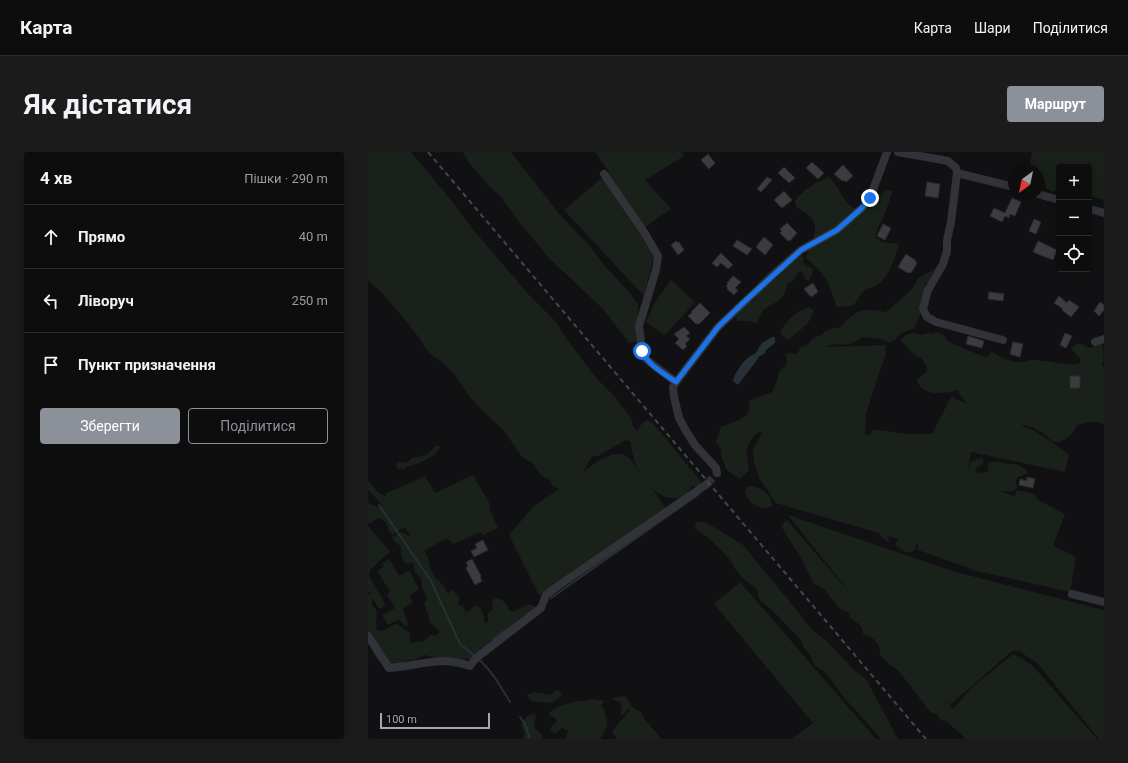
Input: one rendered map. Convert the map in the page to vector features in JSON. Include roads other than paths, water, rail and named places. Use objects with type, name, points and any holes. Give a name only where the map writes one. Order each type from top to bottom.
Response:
[{"type":"street","points":[[717,474],[716,468],[686,431],[680,418],[674,397],[673,387],[718,327],[801,250],[837,230],[862,208],[870,198],[887,152]]},
{"type":"street","points":[[898,152],[948,161],[956,168],[951,222],[947,240],[947,252],[943,264],[928,290],[923,309],[927,317],[936,322],[1003,340]]},
{"type":"street","points":[[956,173],[1008,186]]},
{"type":"street","points":[[604,174],[644,232],[658,256],[656,270],[639,326],[642,351],[645,358],[676,382]]},
{"type":"street","points":[[1044,196],[1056,199]]},
{"type":"street","points":[[1092,210],[1104,213]]},
{"type":"street","points":[[1095,342],[1104,339]]},
{"type":"street","points":[[368,636],[389,668],[443,660],[458,662],[470,666],[478,657],[541,608],[546,595],[555,588],[707,484]]},
{"type":"street","points":[[1072,594],[1104,602]]},
{"type":"waterway","points":[[551,598],[699,494]]},
{"type":"waterway","points":[[379,505],[431,581],[460,644],[475,656]]},
{"type":"waterway","points":[[493,639],[513,625]]},
{"type":"waterway","points":[[478,659],[492,674],[510,702]]},
{"type":"waterway","points":[[520,717],[525,724],[530,739]]},
{"type":"tunnel","points":[[707,484],[717,473]]},
{"type":"railway","points":[[428,152],[926,739]]}]
